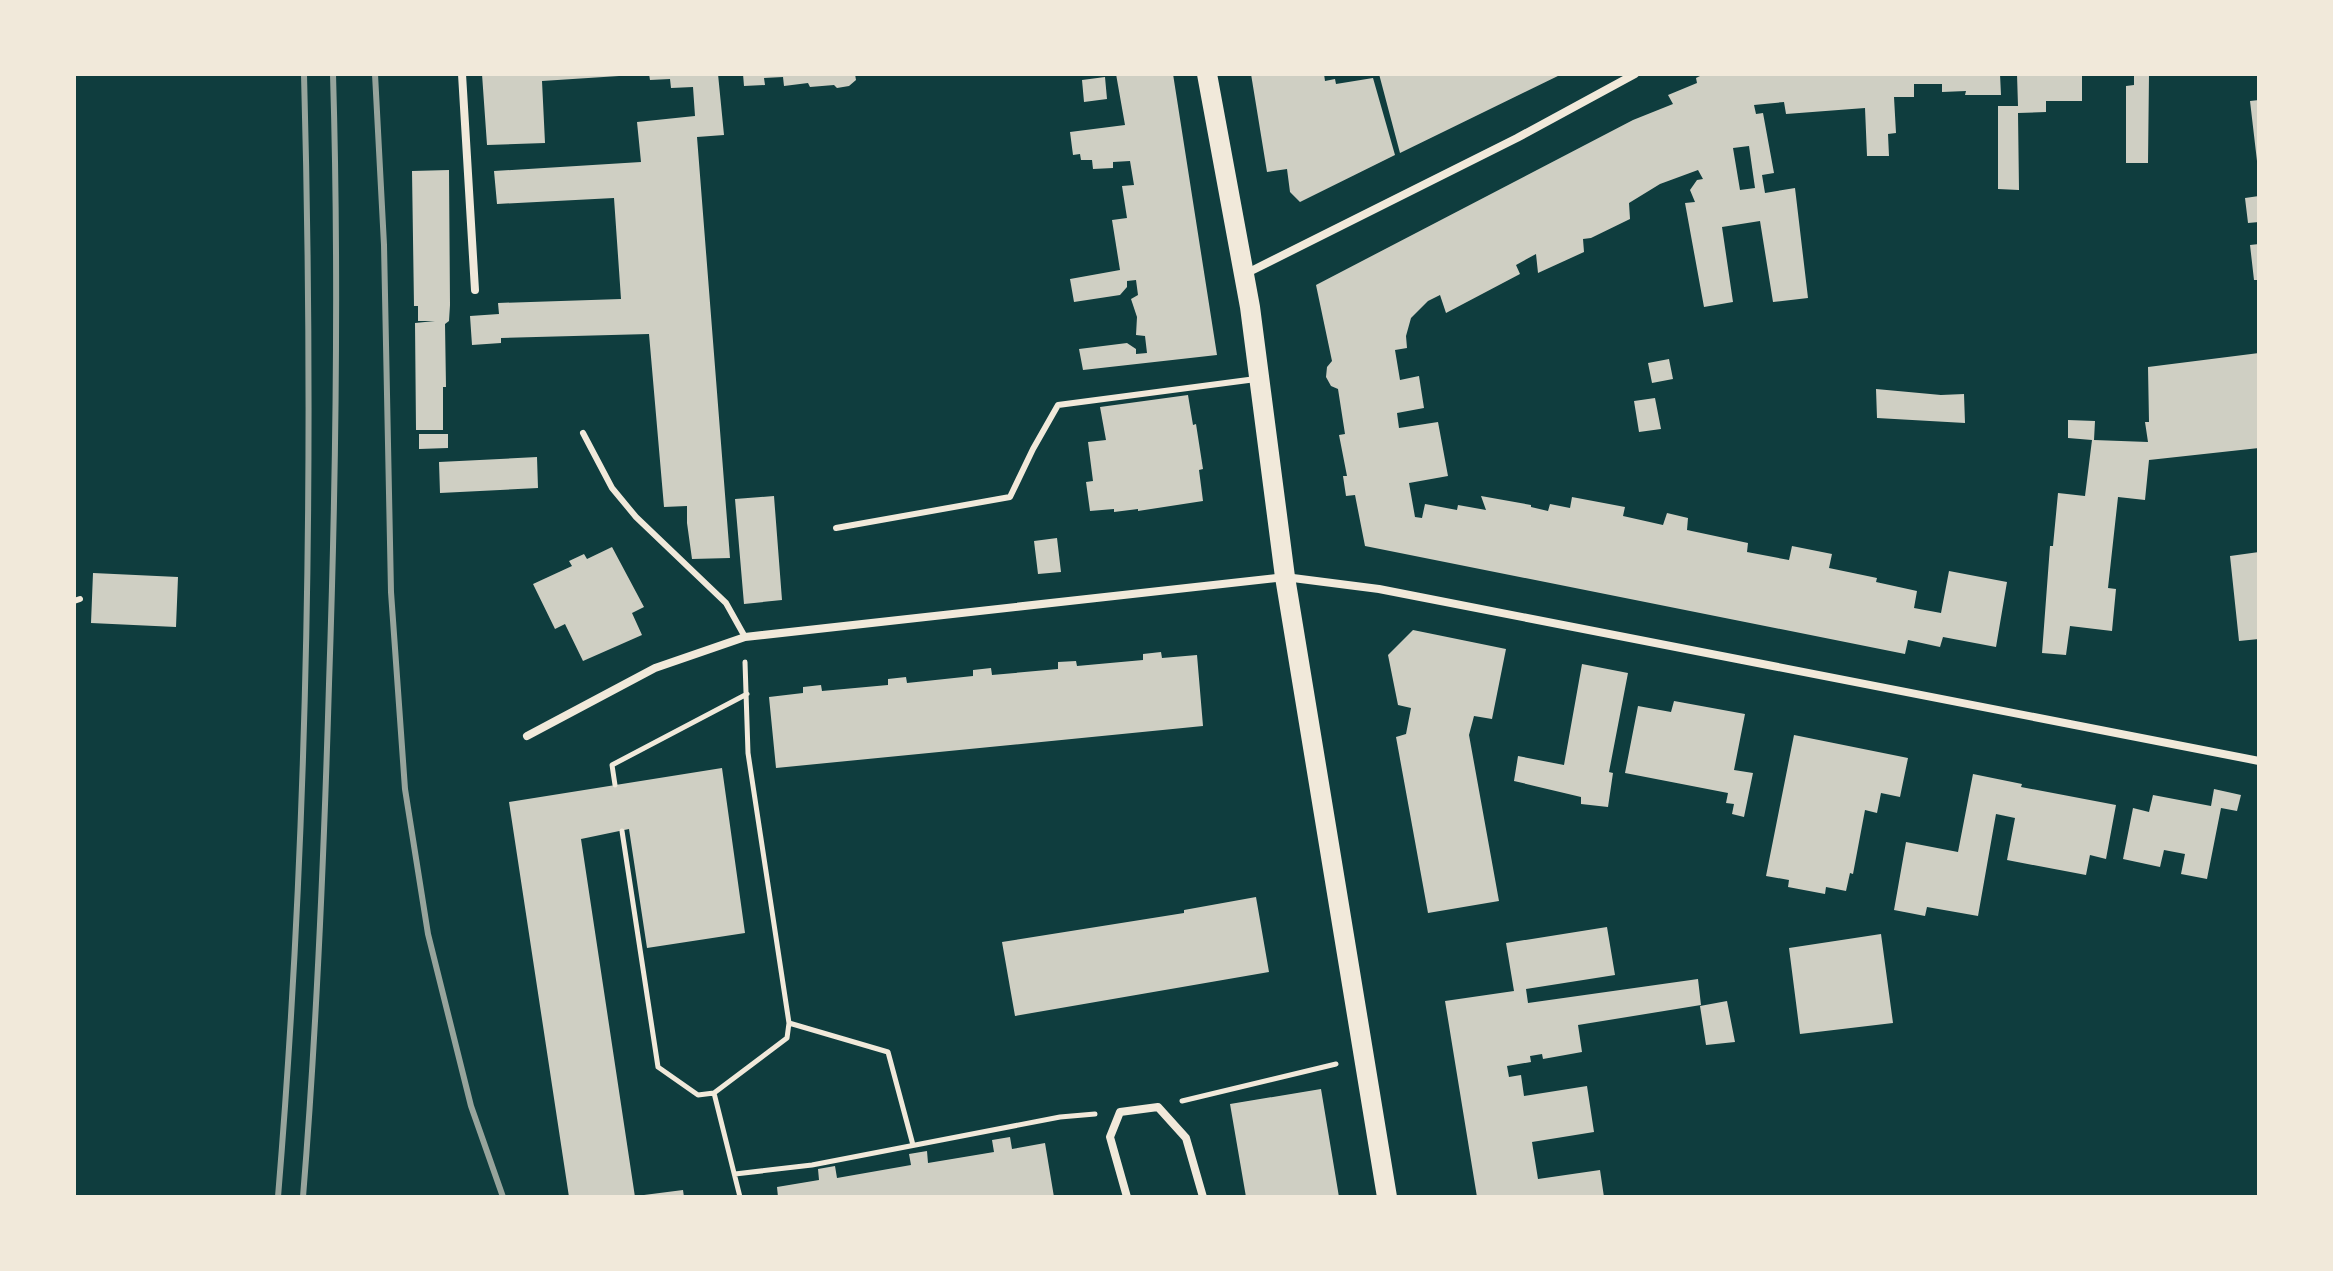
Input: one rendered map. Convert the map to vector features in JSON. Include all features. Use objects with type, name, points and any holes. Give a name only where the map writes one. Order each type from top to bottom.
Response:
[{"type":"main road","points":[[1207,74],[1244,275],[1285,577],[1387,1197]]},
{"type":"street","points":[[462,74],[475,290]]},
{"type":"street","points":[[1244,275],[1517,138],[1635,74]]},
{"type":"street","points":[[527,736],[655,668],[745,637],[1285,577],[1379,589],[2259,761]]},
{"type":"street","points":[[1127,1197],[1110,1137],[1120,1112],[1158,1107],[1186,1138],[1203,1197]]},
{"type":"lane","points":[[836,528],[1010,497],[1058,405],[1259,378]]},
{"type":"lane","points":[[583,433],[612,488],[636,517],[726,603],[745,637]]},
{"type":"path","points":[[622,831],[658,1067],[698,1095],[714,1093],[787,1038],[789,1023],[748,753],[745,637]]},
{"type":"path","points":[[615,785],[612,765],[747,694]]},
{"type":"path","points":[[789,1023],[888,1052],[913,1145]]},
{"type":"path","points":[[1158,1107],[1364,1058]]},
{"type":"path","points":[[714,1093],[740,1197]]},
{"type":"path","points":[[734,1174],[812,1165],[1060,1117],[1120,1112]]},
{"type":"building","points":[[482,74],[619,76],[542,81],[545,143],[487,145]]},
{"type":"building","points":[[649,74],[718,74],[724,135],[697,137],[730,558],[692,559],[687,506],[664,507],[649,334],[501,338],[501,343],[472,345],[470,316],[499,314],[498,303],[621,299],[614,198],[497,204],[494,171],[641,162],[637,122],[695,116],[693,87],[671,88],[670,79],[650,80]]},
{"type":"building","points":[[743,74],[855,74],[856,80],[849,86],[837,88],[834,85],[810,87],[808,83],[784,86],[783,77],[764,78],[765,85],[744,86]]},
{"type":"building","points":[[1116,74],[1173,74],[1217,355],[1083,370],[1079,349],[1127,343],[1136,349],[1136,354],[1147,353],[1145,336],[1136,335],[1137,317],[1131,299],[1138,295],[1136,280],[1127,281],[1127,287],[1120,295],[1074,302],[1070,279],[1120,270],[1112,220],[1127,218],[1122,186],[1134,185],[1130,161],[1113,162],[1113,168],[1093,169],[1092,160],[1081,160],[1080,154],[1073,155],[1070,132],[1125,125]]},
{"type":"building","points":[[1251,74],[1324,74],[1325,81],[1335,79],[1336,84],[1373,78],[1395,155],[1300,202],[1290,192],[1287,169],[1267,172]]},
{"type":"building","points":[[1379,74],[1394,76],[1562,74],[1400,153]]},
{"type":"building","points":[[1704,74],[2000,74],[2001,95],[1965,95],[1966,91],[1942,92],[1942,84],[1914,84],[1914,97],[1894,97],[1896,133],[1888,134],[1889,156],[1867,156],[1865,108],[1786,114],[1784,102],[1754,105],[1756,114],[1763,113],[1774,173],[1762,175],[1765,193],[1795,188],[1808,298],[1773,302],[1760,221],[1722,227],[1733,302],[1704,307],[1685,203],[1695,202],[1690,190],[1697,180],[1703,179],[1698,170],[1660,184],[1629,203],[1630,219],[1583,239],[1584,252],[1538,273],[1536,254],[1516,265],[1520,274],[1446,313],[1440,295],[1428,301],[1411,318],[1406,336],[1407,348],[1395,350],[1400,380],[1419,376],[1424,408],[1397,413],[1399,428],[1438,422],[1448,476],[1409,483],[1415,517],[1422,518],[1425,504],[1457,510],[1458,505],[1486,510],[1481,496],[1548,511],[1550,504],[1570,508],[1572,497],[1625,507],[1623,516],[1663,525],[1667,513],[1688,518],[1687,530],[1748,543],[1747,552],[1789,560],[1792,546],[1832,554],[1829,568],[1877,578],[1876,582],[1917,591],[1914,608],[1941,613],[1949,571],[2007,582],[1996,647],[1943,637],[1940,647],[1908,640],[1905,654],[1365,546],[1355,495],[1346,496],[1343,476],[1347,476],[1339,435],[1345,434],[1338,389],[1331,386],[1326,377],[1327,367],[1332,361],[1316,285],[1633,120],[1673,104],[1668,95],[1697,83],[1696,78]],"holes":[[[1749,146],[1755,188],[1740,190],[1733,148]]]},
{"type":"building","points":[[2017,74],[2082,74],[2082,101],[2046,101],[2046,112],[2018,113],[2019,190],[1998,189],[1998,106],[2018,106]]},
{"type":"building","points":[[2134,74],[2149,74],[2148,163],[2126,163],[2126,86],[2134,85]]},
{"type":"building","points":[[1105,77],[1107,99],[1084,102],[1082,80]]},
{"type":"building","points":[[2259,100],[2259,161],[2257,161],[2250,101]]},
{"type":"building","points":[[449,170],[450,305],[449,321],[445,324],[443,430],[416,430],[415,323],[435,321],[418,321],[418,306],[414,306],[412,171]]},
{"type":"building","points":[[2259,196],[2259,222],[2248,223],[2245,198]]},
{"type":"building","points":[[2259,244],[2259,280],[2254,280],[2250,245]]},
{"type":"building","points":[[2259,353],[2259,448],[2149,460],[2145,500],[2118,497],[2108,588],[2116,589],[2112,631],[2070,626],[2066,655],[2042,653],[2050,546],[2053,546],[2058,493],[2085,496],[2092,440],[2068,438],[2068,420],[2095,421],[2094,440],[2148,442],[2145,422],[2149,422],[2148,367]]},
{"type":"building","points":[[1669,359],[1673,379],[1652,383],[1648,363]]},
{"type":"building","points":[[1876,389],[1964,394],[1965,423],[1877,418]]},
{"type":"building","points":[[1188,395],[1203,469],[1199,470],[1203,501],[1138,511],[1090,511],[1086,482],[1093,481],[1088,442],[1106,440],[1100,407]]},
{"type":"building","points":[[1655,398],[1661,429],[1639,432],[1634,401]]},
{"type":"building","points":[[419,434],[448,434],[448,448],[419,449]]},
{"type":"building","points":[[537,457],[538,488],[440,493],[439,462]]},
{"type":"building","points":[[774,496],[782,600],[744,604],[735,499]]},
{"type":"building","points":[[1057,538],[1061,572],[1038,574],[1034,541]]},
{"type":"building","points":[[612,547],[644,607],[632,613],[642,635],[583,661],[565,624],[555,629],[533,584],[572,566],[569,561],[584,554],[587,559]]},
{"type":"building","points":[[2259,552],[2259,639],[2239,641],[2230,556]]},
{"type":"building","points":[[93,573],[178,577],[176,627],[91,623]]},
{"type":"building","points":[[1413,630],[1506,649],[1492,719],[1474,716],[1469,735],[1499,901],[1428,913],[1396,737],[1406,734],[1411,708],[1398,705],[1388,655]]},
{"type":"building","points":[[1161,652],[1162,658],[1197,655],[1203,726],[776,768],[769,697],[803,693],[803,687],[821,685],[822,691],[888,685],[888,679],[906,677],[907,683],[973,676],[973,670],[991,668],[992,675],[1058,669],[1058,662],[1076,661],[1077,666],[1143,660],[1143,654]]},
{"type":"building","points":[[1582,664],[1628,673],[1609,772],[1613,773],[1608,807],[1581,804],[1581,797],[1514,781],[1518,756],[1564,765]]},
{"type":"building","points":[[1674,701],[1745,714],[1734,770],[1753,773],[1744,817],[1732,814],[1734,804],[1726,803],[1728,793],[1625,773],[1638,706],[1671,712]]},
{"type":"building","points":[[1794,735],[1908,758],[1900,797],[1881,793],[1877,813],[1865,810],[1853,874],[1850,873],[1846,891],[1826,887],[1825,894],[1788,887],[1789,880],[1766,876]]},
{"type":"building","points":[[722,768],[745,933],[647,948],[629,829],[581,839],[635,1197],[569,1197],[509,802]]},
{"type":"building","points":[[1973,774],[2022,784],[2021,787],[2116,805],[2106,859],[2090,855],[2086,875],[2007,860],[2015,818],[1996,814],[1978,916],[1927,907],[1925,916],[1894,910],[1906,842],[1958,852]]},
{"type":"building","points":[[2214,789],[2241,795],[2237,811],[2221,808],[2207,879],[2181,874],[2185,854],[2164,850],[2160,867],[2123,859],[2133,808],[2149,812],[2153,795],[2211,806]]},
{"type":"building","points":[[1256,897],[1269,972],[1015,1016],[1002,942],[1184,913],[1184,910]]},
{"type":"building","points":[[1607,927],[1615,975],[1526,989],[1528,1003],[1698,979],[1701,1005],[1578,1025],[1582,1052],[1543,1059],[1542,1054],[1530,1056],[1531,1062],[1507,1066],[1509,1077],[1521,1075],[1524,1096],[1587,1086],[1594,1132],[1532,1142],[1538,1179],[1600,1170],[1604,1197],[1477,1197],[1445,1001],[1514,991],[1506,943]]},
{"type":"building","points":[[1881,934],[1893,1023],[1800,1034],[1789,948]]},
{"type":"building","points":[[1727,1001],[1735,1042],[1706,1045],[1700,1006]]},
{"type":"building","points":[[1321,1089],[1339,1197],[1246,1197],[1230,1104]]},
{"type":"building","points":[[1010,1137],[1012,1149],[1045,1143],[1054,1197],[778,1197],[777,1187],[819,1180],[818,1169],[835,1166],[837,1178],[911,1165],[909,1154],[927,1151],[928,1163],[994,1152],[992,1140]]},
{"type":"building","points":[[683,1190],[684,1197],[644,1197],[644,1195]]},
{"type":"railway","points":[[278,1197],[297,917],[306,636],[309,355],[304,74]]},
{"type":"railway","points":[[303,1197],[319,940],[331,608],[336,303],[333,74]]},
{"type":"railway","points":[[375,74],[384,245],[391,592],[405,789],[428,934],[471,1106],[503,1197]]}]
